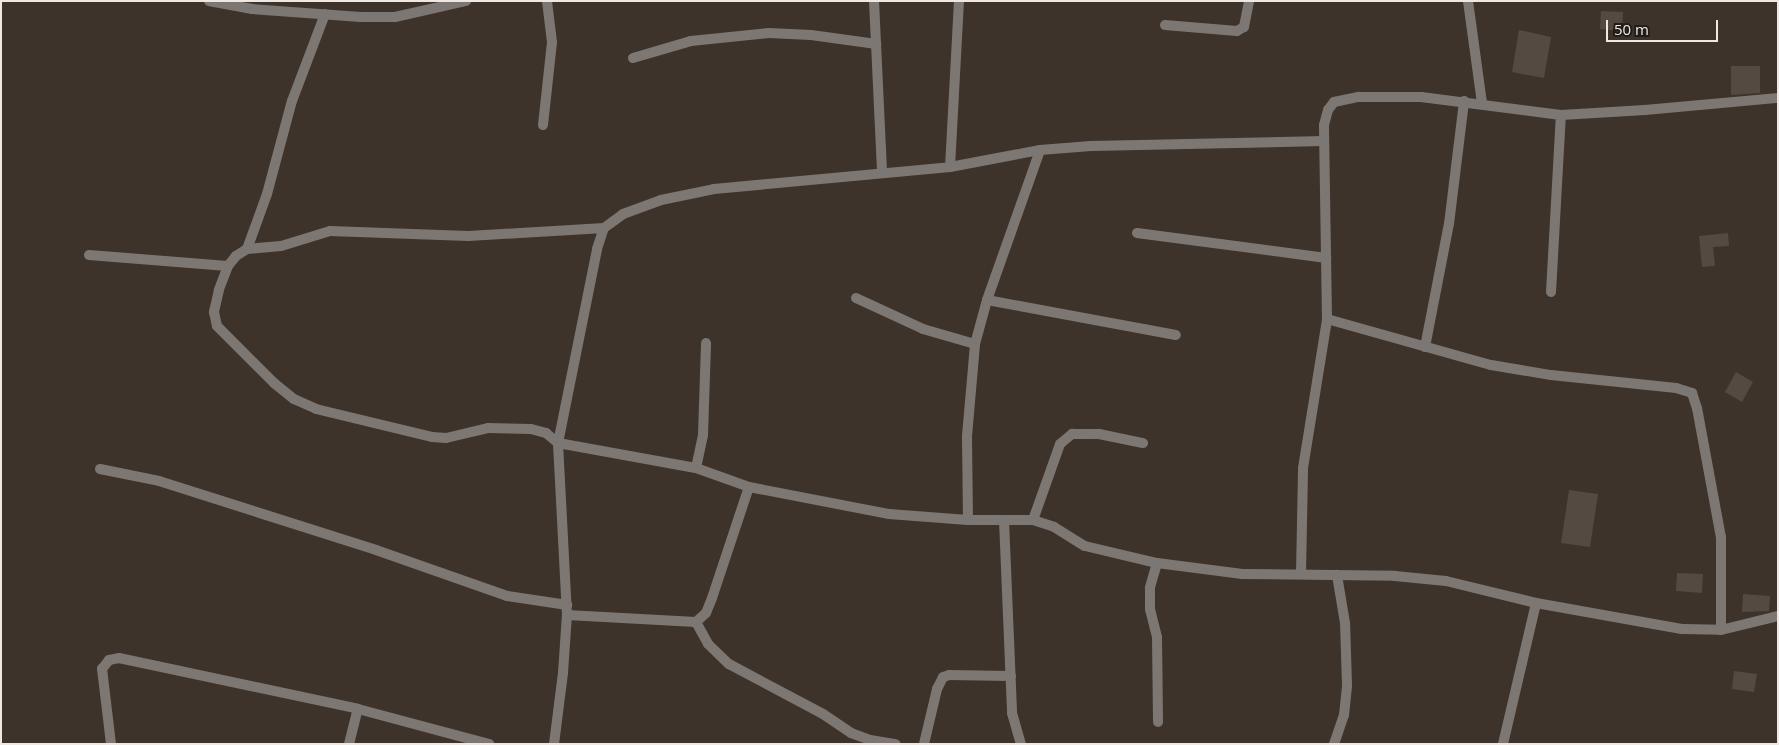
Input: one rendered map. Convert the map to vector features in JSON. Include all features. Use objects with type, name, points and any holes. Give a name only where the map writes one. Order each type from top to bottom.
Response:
[{"type":"street","points":[[209,1],[252,9],[395,17],[466,1]]},
{"type":"street","points":[[543,125],[552,42],[547,1]]},
{"type":"street","points":[[874,1],[882,173]]},
{"type":"street","points":[[950,167],[959,1]]},
{"type":"street","points":[[1165,25],[1238,32],[1244,27],[1249,1]]},
{"type":"street","points":[[1468,1],[1482,103]]},
{"type":"street","points":[[247,249],[270,186],[298,85],[325,14]]},
{"type":"street","points":[[633,58],[691,41],[769,34],[811,35],[876,44]]},
{"type":"street","points":[[1301,574],[1302,468],[1327,319],[1324,141],[1328,110],[1334,102],[1358,97],[1387,96],[1464,101],[1561,115],[1645,110],[1778,98]]},
{"type":"street","points":[[1425,348],[1449,224],[1464,101]]},
{"type":"street","points":[[1552,292],[1561,115]]},
{"type":"street","points":[[1324,141],[1091,146],[1040,150],[950,167],[714,190],[661,200],[623,214],[604,228],[468,236],[330,231],[281,246],[247,249],[236,256],[228,266],[219,290],[214,312],[217,326],[274,383],[294,399],[316,409],[432,437],[446,438],[488,428],[513,427],[546,433],[558,443],[696,468],[748,487],[889,514],[968,520],[1033,520],[1054,527],[1085,546],[1157,563],[1242,574],[1395,576],[1446,581],[1536,603],[1682,629],[1721,630],[1778,616]]},
{"type":"street","points":[[968,520],[967,436],[974,344],[986,300],[1040,150]]},
{"type":"street","points":[[554,744],[563,673],[567,610],[558,443],[597,249],[604,228]]},
{"type":"street","points":[[1136,232],[1326,258]]},
{"type":"street","points":[[89,255],[228,266]]},
{"type":"street","points":[[856,298],[923,329],[974,344]]},
{"type":"street","points":[[986,300],[1176,335]]},
{"type":"street","points":[[1327,319],[1425,348],[1491,364],[1551,375],[1676,388],[1692,393],[1697,408],[1721,537],[1721,630]]},
{"type":"street","points":[[696,468],[703,435],[706,343]]},
{"type":"street","points":[[1033,520],[1060,444],[1072,434],[1099,434],[1143,443]]},
{"type":"street","points":[[100,469],[159,482],[376,550],[507,596],[567,610],[696,622],[706,614],[748,487]]},
{"type":"street","points":[[1004,520],[1012,713],[1021,744]]},
{"type":"street","points":[[1157,563],[1150,588],[1150,610],[1157,637],[1158,722]]},
{"type":"street","points":[[1334,744],[1344,715],[1347,685],[1345,623],[1337,575]]},
{"type":"street","points":[[1504,744],[1536,603]]},
{"type":"street","points":[[696,622],[708,644],[729,664],[823,714],[851,733],[870,740],[896,744]]},
{"type":"street","points":[[112,744],[102,668],[109,660],[119,658],[358,709],[489,744]]},
{"type":"street","points":[[924,744],[937,689],[943,677],[949,674],[1011,676]]},
{"type":"street","points":[[349,744],[358,709]]},
{"type":"building","points":[[1601,11],[1623,12],[1622,31],[1600,29]]},
{"type":"building","points":[[1519,30],[1551,37],[1544,78],[1512,72]]},
{"type":"building","points":[[1731,66],[1760,66],[1760,93],[1731,95]]},
{"type":"building","points":[[1728,233],[1729,246],[1713,247],[1715,266],[1702,267],[1699,236]]},
{"type":"building","points":[[1736,372],[1753,382],[1742,402],[1725,392]]},
{"type":"building","points":[[1569,490],[1598,494],[1590,547],[1561,543]]},
{"type":"building","points":[[1677,573],[1703,574],[1702,593],[1676,591]]},
{"type":"building","points":[[1743,594],[1770,596],[1769,611],[1742,612]]},
{"type":"building","points":[[1734,671],[1757,674],[1754,692],[1732,689]]}]
